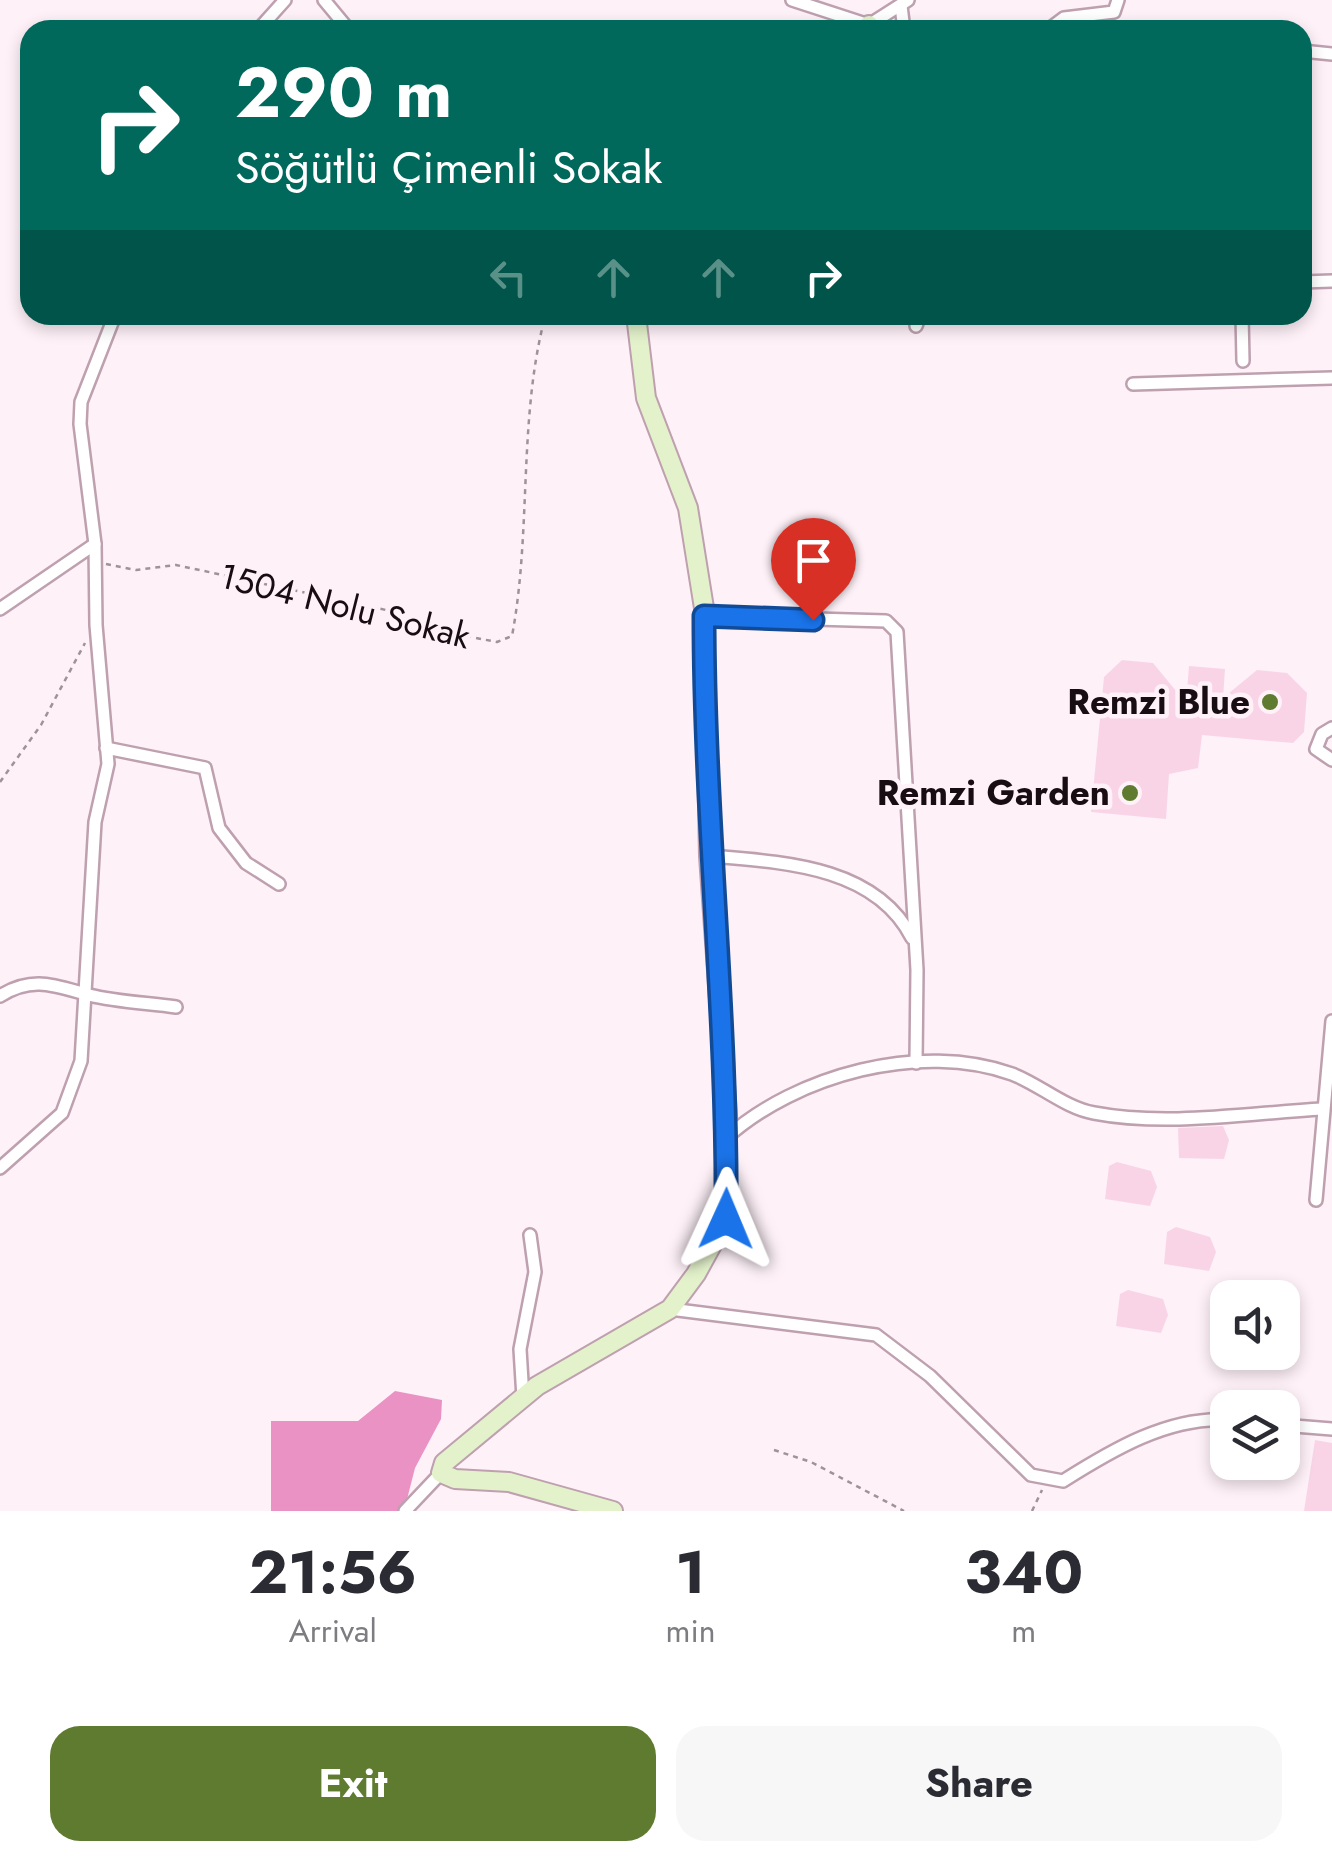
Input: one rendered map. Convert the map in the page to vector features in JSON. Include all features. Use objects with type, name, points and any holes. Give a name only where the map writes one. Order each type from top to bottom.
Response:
[{"type":"street","points":[[267,20],[285,0]]},
{"type":"street","points":[[324,0],[341,20]]},
{"type":"street","points":[[792,0],[848,20]]},
{"type":"street","points":[[1061,20],[1114,12],[1118,0]]},
{"type":"street","points":[[878,20],[904,3]]},
{"type":"street","points":[[0,1168],[62,1114],[81,1061],[94,822],[108,764],[96,625],[95,544],[84,480],[81,402],[111,325]]},
{"type":"street","points":[[405,1511],[440,1474],[444,1463],[523,1398],[670,1309],[696,1274],[726,1219],[726,1138],[708,856],[704,616],[688,508],[646,398],[637,325]]},
{"type":"street","points":[[1242,325],[1243,361]]},
{"type":"street","points":[[1133,384],[1332,378]]},
{"type":"street","points":[[0,609],[95,544]]},
{"type":"street","points":[[704,616],[886,622],[897,632],[915,945],[916,1063]]},
{"type":"street","points":[[1332,728],[1322,734],[1316,749],[1332,760]]},
{"type":"street","points":[[106,748],[205,768],[219,828],[246,863],[279,884]]},
{"type":"street","points":[[708,856],[795,864],[832,874],[866,890],[902,918],[915,945]]},
{"type":"street","points":[[0,996],[39,982],[70,986],[87,995],[176,1007]]},
{"type":"street","points":[[1316,1200],[1332,1021]]},
{"type":"street","points":[[726,1138],[766,1106],[802,1090],[857,1072],[916,1063],[981,1066],[1011,1074],[1090,1113],[1158,1116],[1322,1110]]},
{"type":"street","points":[[523,1398],[520,1349],[536,1272],[530,1235]]},
{"type":"street","points":[[670,1309],[876,1335],[930,1376],[1030,1475],[1048,1480],[1064,1480],[1172,1424],[1210,1419]]},
{"type":"street","points":[[1300,1426],[1332,1429]]},
{"type":"street","points":[[440,1474],[455,1479],[509,1482],[613,1511]]},
{"type":"path","name":"1504 Nolu Sokak","points":[[95,562],[136,570],[176,565],[386,610],[476,638],[497,642],[512,636],[520,593],[521,523],[540,325]]},
{"type":"path","points":[[0,782],[41,726],[96,625]]},
{"type":"path","points":[[774,1450],[811,1462],[904,1511]]},
{"type":"path","points":[[1032,1511],[1048,1480]]},
{"type":"shaded area","points":[[395,1391],[442,1400],[441,1419],[415,1468],[404,1511],[271,1511],[271,1421],[358,1421]]},
{"type":"building","points":[[1122,660],[1153,663],[1186,703],[1189,666],[1225,669],[1223,698],[1257,670],[1287,673],[1307,693],[1304,732],[1293,743],[1202,735],[1198,768],[1169,774],[1166,819],[1091,812],[1104,677]]},
{"type":"building","points":[[1223,1126],[1229,1140],[1224,1159],[1179,1158],[1178,1128]]},
{"type":"building","points":[[1117,1162],[1151,1171],[1157,1187],[1150,1206],[1105,1199],[1109,1166]]},
{"type":"building","points":[[1176,1227],[1210,1237],[1216,1252],[1209,1271],[1164,1264],[1167,1232]]},
{"type":"building","points":[[1128,1290],[1163,1299],[1168,1315],[1161,1333],[1116,1326],[1120,1294]]},
{"type":"building","points":[[1315,1440],[1332,1443],[1332,1511],[1304,1511]]},
{"type":"place","name":"Remzi Blue","points":[[1270,702]]},
{"type":"place","name":"Remzi Garden","points":[[1130,793]]},
{"type":"route","points":[[726,1219],[726,1114],[704,740],[704,616],[813,620]]}]
